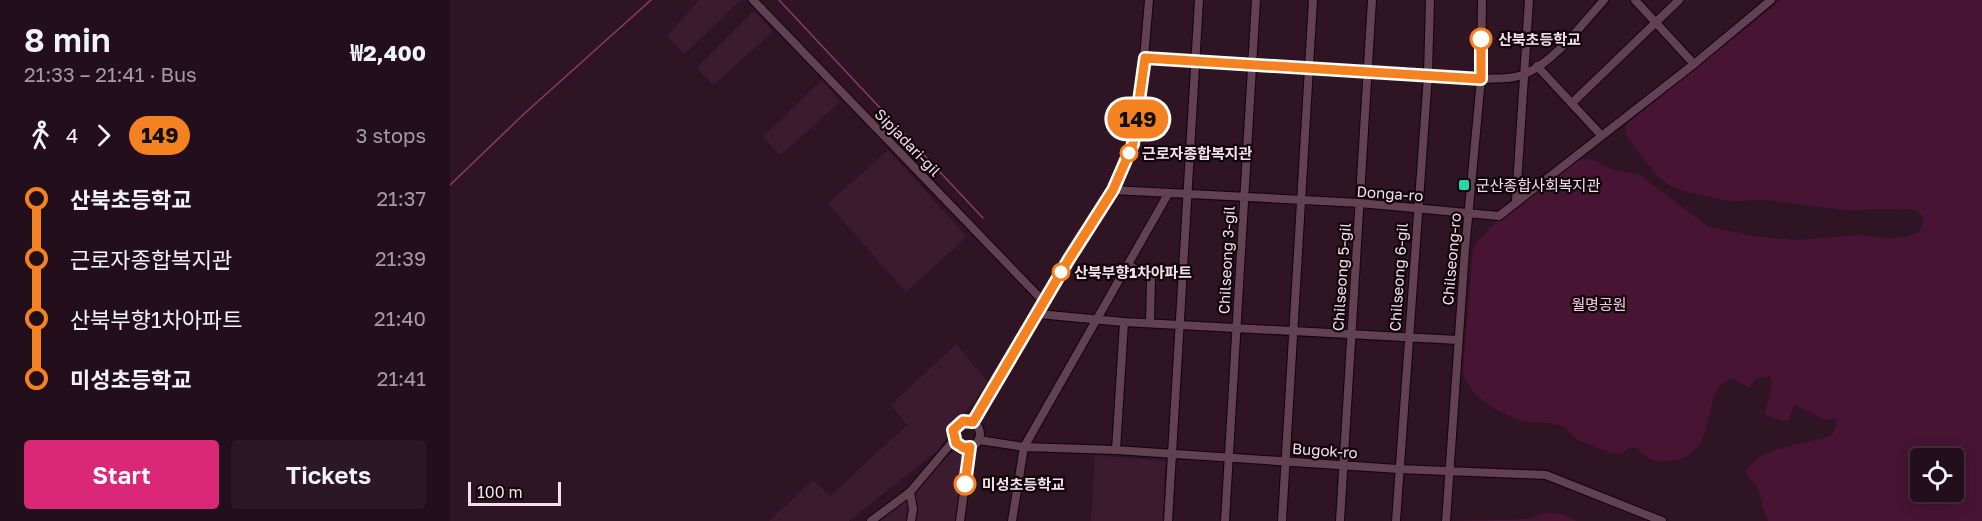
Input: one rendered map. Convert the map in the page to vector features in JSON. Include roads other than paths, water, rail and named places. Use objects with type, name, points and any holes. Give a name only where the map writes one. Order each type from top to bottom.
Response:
[{"type":"street","name":"Sipjadari-gil","points":[[753,0],[1044,302]]},
{"type":"street","points":[[973,422],[1113,190],[1133,144],[1145,58],[1149,0]]},
{"type":"street","points":[[1168,521],[1199,0]]},
{"type":"street","name":"Chilseong 3-gil","points":[[1225,521],[1256,0]]},
{"type":"street","points":[[1282,521],[1313,0]]},
{"type":"street","name":"Chilseong 5-gil","points":[[1340,521],[1350,334],[1370,71],[1372,0]]},
{"type":"street","name":"Chilseong 6-gil","points":[[1396,521],[1407,337],[1428,75],[1430,0]]},
{"type":"street","name":"Chilseong-ro","points":[[1446,521],[1468,213],[1481,79],[1482,0]]},
{"type":"street","points":[[1516,200],[1526,74],[1529,0]]},
{"type":"street","points":[[1145,58],[1481,79],[1526,74],[1551,56],[1604,0]]},
{"type":"street","points":[[1635,0],[1657,21],[1694,64]]},
{"type":"street","points":[[1572,103],[1679,0]]},
{"type":"street","name":"Donga-ro","points":[[1113,190],[1360,203],[1499,216],[1516,200],[1694,64],[1771,0]]},
{"type":"street","points":[[1537,66],[1600,135]]},
{"type":"street","points":[[1012,521],[1024,447],[1168,194]]},
{"type":"street","points":[[1129,265],[1151,279],[1150,322]]},
{"type":"street","points":[[1038,314],[1124,322],[1179,323],[1458,340]]},
{"type":"street","points":[[1116,450],[1124,322]]},
{"type":"street","points":[[973,422],[980,431],[979,440],[970,447],[959,446],[954,441],[953,430],[958,423],[973,422]]},
{"type":"street","name":"Bugok-ro","points":[[979,440],[1024,447],[1116,450],[1398,469],[1546,475],[1662,521]]},
{"type":"street","points":[[871,521],[910,492],[954,441]]},
{"type":"street","points":[[960,521],[970,447]]},
{"type":"street","points":[[910,492],[913,509],[911,521]]},
{"type":"waterway","points":[[450,185],[525,113],[651,0]]},
{"type":"waterway","points":[[779,0],[983,218]]},
{"type":"place","name":"산북초등학교","points":[[1481,39]]},
{"type":"place","name":"근로자종합복지관","points":[[1129,153]]},
{"type":"place","name":"군산종합사회복지관","points":[[1464,185]]},
{"type":"place","name":"산북부향1차아파트","points":[[1061,272]]},
{"type":"place","name":"미성초등학교","points":[[965,484]]},
{"type":"park label","name":"월명공원","points":[[1599,304]]}]
